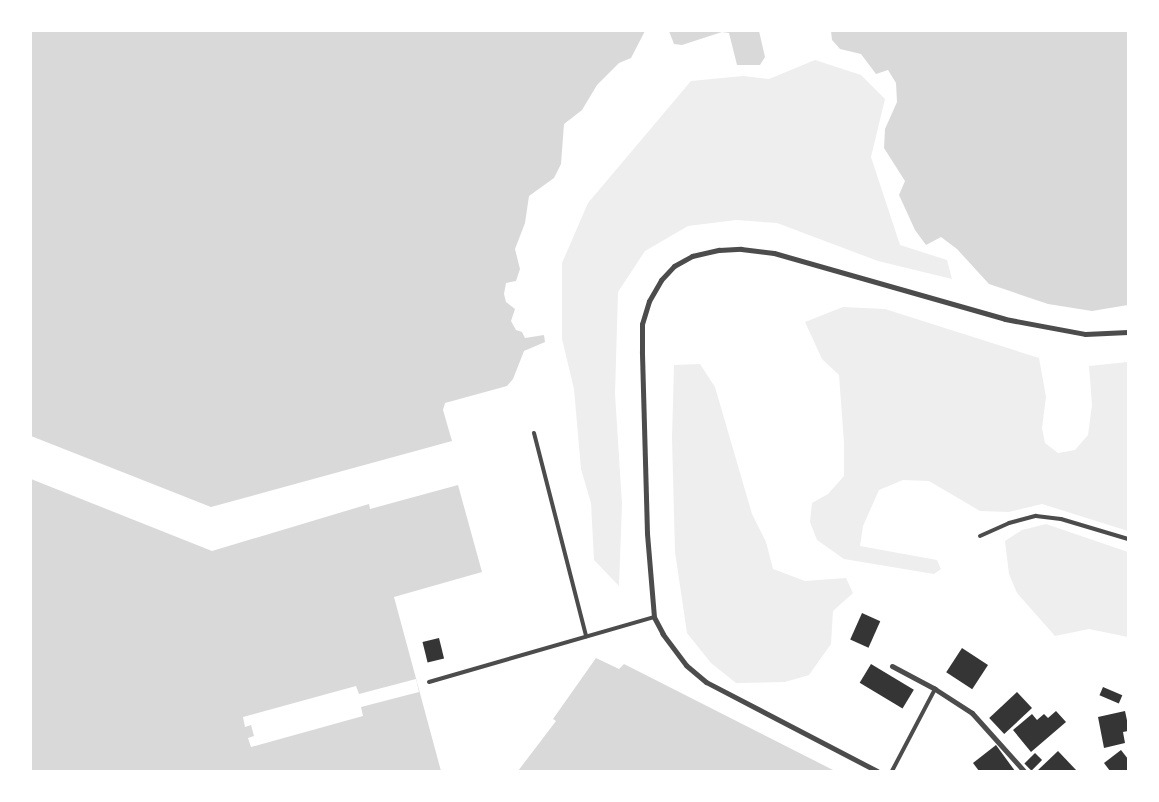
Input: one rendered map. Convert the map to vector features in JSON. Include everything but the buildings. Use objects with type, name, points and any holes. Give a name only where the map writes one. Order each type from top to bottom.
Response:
[{"type":"street","points":[[878,771],[706,682],[686,665],[663,634],[654,617],[648,534],[642,324],[649,301],[661,280],[674,266],[692,256],[719,250],[741,249],[774,253],[1005,319],[1085,334],[1128,332]]},
{"type":"street","points":[[892,666],[935,689],[972,713],[1024,771]]},
{"type":"lane","points":[[534,433],[586,636]]},
{"type":"lane","points":[[980,536],[1009,523],[1036,516],[1061,519],[1128,539]]},
{"type":"lane","points":[[429,682],[654,617]]},
{"type":"lane","points":[[892,771],[935,689]]},
{"type":"shaded area","points":[[31,31],[645,31],[631,58],[619,63],[597,85],[582,110],[564,124],[561,164],[554,178],[529,196],[525,223],[515,249],[520,269],[516,281],[506,283],[504,294],[506,302],[515,309],[511,321],[516,330],[522,332],[525,338],[544,335],[545,342],[524,351],[513,379],[507,386],[445,403],[443,410],[452,441],[211,507],[31,436]]},
{"type":"shaded area","points":[[669,31],[759,31],[765,57],[760,65],[737,65],[729,33],[722,32],[682,45],[674,44]]},
{"type":"shaded area","points":[[831,31],[1128,31],[1128,305],[1092,311],[1048,304],[989,284],[957,249],[941,237],[926,245],[915,230],[899,195],[905,181],[884,148],[885,129],[897,102],[896,83],[888,70],[876,74],[861,54],[840,49],[832,40]]},
{"type":"shaded area","points":[[815,60],[861,75],[885,99],[871,157],[900,245],[947,260],[952,279],[878,261],[777,223],[736,220],[688,226],[645,251],[618,292],[615,394],[622,504],[619,586],[594,560],[591,503],[581,469],[574,389],[562,339],[562,263],[588,203],[691,81],[743,76],[769,79]]},
{"type":"shaded area","points":[[843,307],[885,309],[1039,358],[1046,397],[1042,428],[1045,443],[1058,453],[1075,450],[1088,435],[1092,405],[1089,366],[1128,362],[1128,531],[1042,504],[1009,512],[980,511],[929,481],[903,480],[879,490],[863,526],[860,546],[937,560],[941,569],[934,574],[844,559],[817,540],[810,522],[812,503],[828,494],[844,476],[844,443],[839,375],[822,359],[805,322]]},
{"type":"shaded area","points":[[700,364],[715,387],[752,514],[766,542],[773,569],[805,581],[846,578],[853,593],[833,611],[831,644],[809,675],[785,682],[736,683],[711,663],[687,633],[675,552],[672,438],[674,365]]},
{"type":"shaded area","points":[[31,479],[212,551],[369,504],[370,509],[458,485],[482,572],[394,597],[441,771],[31,771]]},
{"type":"shaded area","points":[[1046,524],[1128,552],[1128,637],[1089,629],[1055,636],[1017,593],[1009,574],[1005,541],[1022,530]]},
{"type":"shaded area","points":[[596,658],[619,669],[624,664],[835,771],[518,771],[556,721],[553,719]]},
{"type":"pier","points":[[416,679],[419,692],[361,707],[363,716],[251,747],[248,738],[254,736],[251,725],[245,727],[243,717],[356,686],[359,694]]}]
